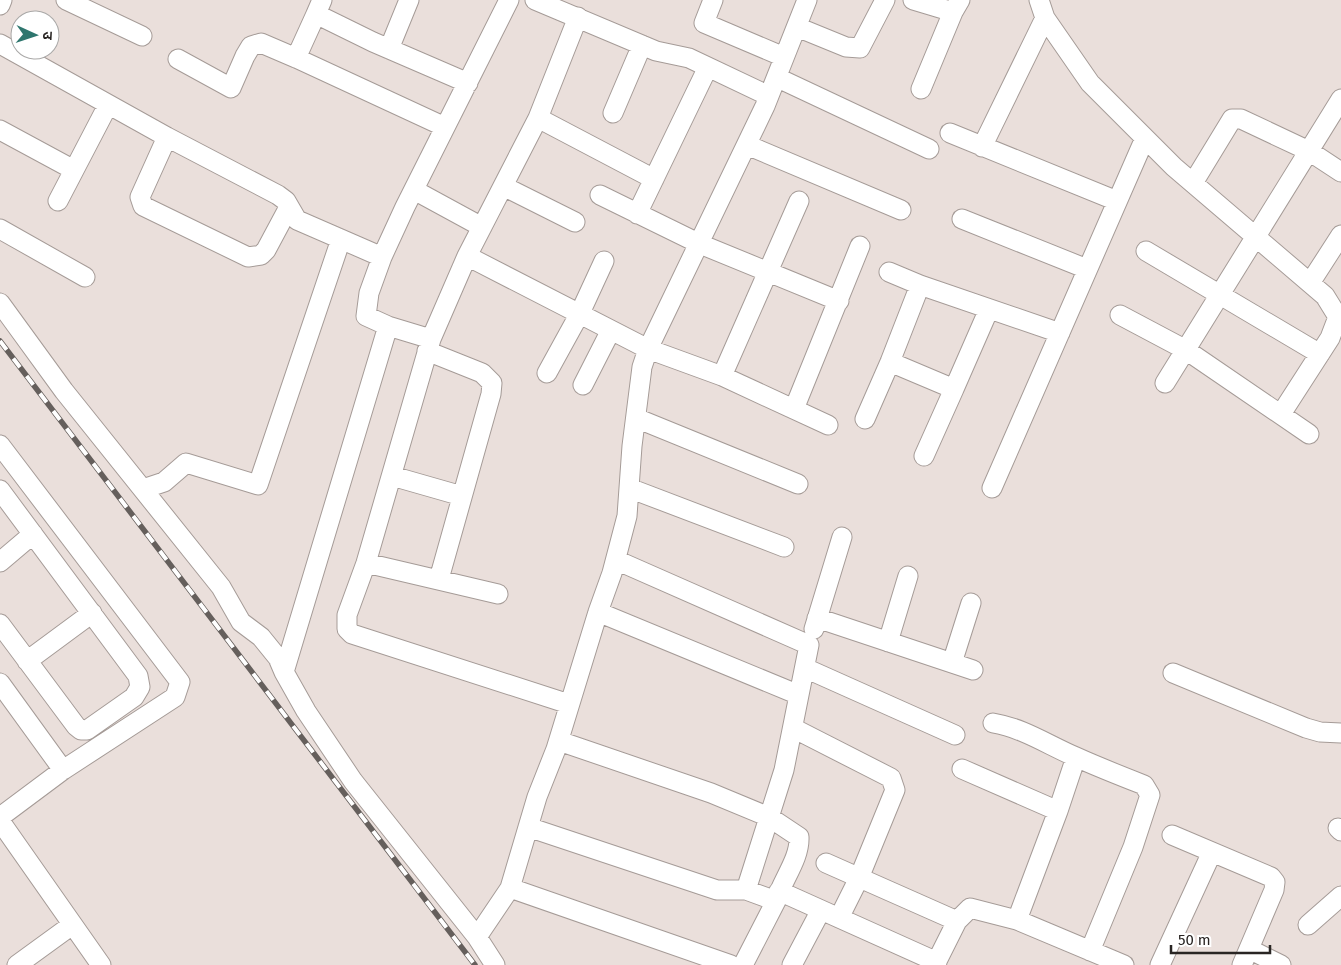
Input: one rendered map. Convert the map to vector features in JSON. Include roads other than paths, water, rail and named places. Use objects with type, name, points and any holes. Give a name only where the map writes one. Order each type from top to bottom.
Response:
[{"type":"street","points":[[0,5],[2,0]]},
{"type":"street","points":[[389,49],[409,0]]},
{"type":"street","points":[[438,579],[491,394],[492,383],[482,373],[429,345],[366,316],[369,293],[382,257],[509,0]]},
{"type":"street","points":[[535,0],[656,51],[689,58],[769,96]]},
{"type":"street","points":[[713,0],[704,23],[784,57]]},
{"type":"street","points":[[477,937],[510,888],[537,797],[559,741],[569,704],[616,560],[627,516],[642,367],[648,349],[778,78],[784,57],[807,0]]},
{"type":"street","points":[[797,27],[846,47],[860,48],[885,0]]},
{"type":"street","points":[[913,0],[956,6],[921,89]]},
{"type":"street","points":[[1039,0],[1045,18],[1090,83],[1174,167],[1325,296],[1338,317],[1330,338],[1281,414]]},
{"type":"street","points":[[77,2],[142,36]]},
{"type":"street","points":[[296,58],[319,7],[389,49],[468,83]]},
{"type":"street","points":[[569,704],[352,634],[347,629],[347,615],[366,563],[429,345],[467,256],[538,118],[578,17]]},
{"type":"street","points":[[982,147],[1045,18]]},
{"type":"street","points":[[178,59],[232,88],[244,56],[251,46],[261,43],[445,127]]},
{"type":"street","points":[[0,44],[108,105],[278,195],[286,201],[297,220],[382,257]]},
{"type":"street","points":[[613,114],[642,45]]},
{"type":"street","points":[[637,214],[708,67]]},
{"type":"street","points":[[778,78],[929,149]]},
{"type":"street","points":[[1165,383],[1341,99]]},
{"type":"street","points":[[58,201],[108,105]]},
{"type":"street","points":[[538,118],[654,180]]},
{"type":"street","points":[[1193,183],[1232,119],[1241,119],[1309,151],[1341,172]]},
{"type":"street","points":[[0,130],[74,170]]},
{"type":"street","points":[[950,133],[1117,201]]},
{"type":"street","points":[[167,137],[140,197],[143,206],[248,257],[261,255],[266,250],[289,207]]},
{"type":"street","points":[[992,488],[1145,138]]},
{"type":"street","points":[[747,145],[902,210]]},
{"type":"street","points":[[503,186],[575,222]]},
{"type":"street","points":[[414,190],[482,226]]},
{"type":"street","points":[[600,195],[700,244],[839,301]]},
{"type":"street","points":[[722,376],[799,201]]},
{"type":"street","points":[[962,219],[1087,269]]},
{"type":"street","points":[[0,229],[85,277]]},
{"type":"street","points":[[1310,283],[1341,235]]},
{"type":"street","points":[[143,489],[164,482],[186,462],[258,485],[341,239]]},
{"type":"street","points":[[794,410],[860,246]]},
{"type":"street","points":[[1146,251],[1320,354]]},
{"type":"street","points":[[467,256],[502,276],[540,292],[648,349],[722,376],[828,425]]},
{"type":"street","points":[[547,373],[580,313],[604,262]]},
{"type":"street","points":[[889,272],[920,285],[1060,333]]},
{"type":"street","points":[[865,419],[920,285]]},
{"type":"street","points":[[0,303],[64,391],[221,587],[240,622],[261,637],[278,658],[306,711],[353,781],[477,937],[495,965]]},
{"type":"street","points":[[924,456],[990,309]]},
{"type":"street","points":[[1120,315],[1186,350],[1309,434]]},
{"type":"street","points":[[284,672],[388,326]]},
{"type":"street","points":[[583,385],[611,330]]},
{"type":"street","points":[[890,362],[954,389]]},
{"type":"street","points":[[636,418],[798,484]]},
{"type":"street","points":[[0,445],[180,682],[175,697],[63,770],[0,819],[100,965]]},
{"type":"street","points":[[392,476],[462,496]]},
{"type":"street","points":[[629,488],[784,547]]},
{"type":"street","points":[[0,490],[138,676],[140,687],[134,697],[87,730],[81,730],[76,726],[0,624]]},
{"type":"street","points":[[0,562],[33,534]]},
{"type":"street","points":[[746,890],[784,770],[809,645],[842,537]]},
{"type":"street","points":[[616,560],[809,645]]},
{"type":"street","points":[[366,563],[498,594]]},
{"type":"street","points":[[888,642],[908,576]]},
{"type":"street","points":[[952,663],[971,602]]},
{"type":"street","points":[[598,612],[799,695]]},
{"type":"street","points":[[27,661],[92,613]]},
{"type":"street","points":[[817,618],[973,670]]},
{"type":"street","points":[[805,668],[956,735]]},
{"type":"street","points":[[1173,673],[1306,728],[1320,732],[1341,733]]},
{"type":"street","points":[[0,683],[63,770]]},
{"type":"street","points":[[993,723],[1007,725],[1026,732],[1076,757],[1144,785],[1150,796],[1133,848],[1090,951]]},
{"type":"street","points":[[793,728],[891,778],[894,790],[859,878],[839,918]]},
{"type":"street","points":[[559,741],[711,793],[769,817],[799,837],[800,848],[743,965]]},
{"type":"street","points":[[1017,920],[1076,757]]},
{"type":"street","points":[[962,769],[1058,810]]},
{"type":"street","points":[[528,827],[717,890],[746,890],[778,896],[821,910],[936,964],[957,921],[970,908],[1017,920],[1124,965]]},
{"type":"street","points":[[1172,836],[1271,877],[1275,882],[1274,890],[1245,957],[1281,965]]},
{"type":"street","points":[[1160,965],[1212,852]]},
{"type":"street","points":[[826,863],[957,921]]},
{"type":"street","points":[[510,888],[731,965]]},
{"type":"street","points":[[1308,925],[1341,896]]},
{"type":"street","points":[[792,965],[821,910]]},
{"type":"street","points":[[17,965],[72,925]]},
{"type":"railway","points":[[0,341],[475,965]]}]
